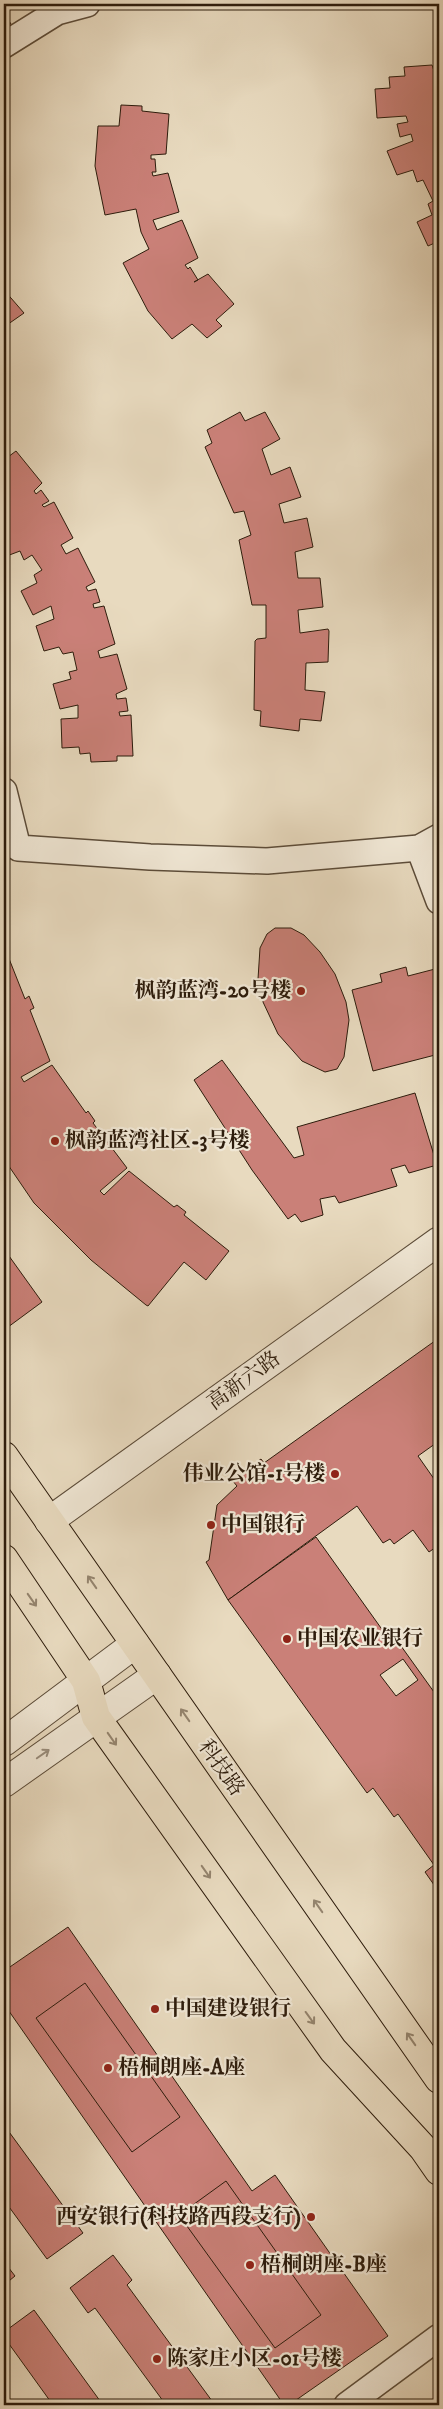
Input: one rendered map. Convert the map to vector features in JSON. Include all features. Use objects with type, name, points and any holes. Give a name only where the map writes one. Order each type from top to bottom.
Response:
[{"type":"main road","name":"科技路","points":[[4,1456],[439,2079]]},
{"type":"main road","points":[[4,1560],[86,1681],[96,1717],[333,2050],[423,2148],[439,2171]]},
{"type":"street","points":[[4,44],[57,12],[87,4]]},
{"type":"street","points":[[4,791],[18,848],[150,857],[267,862],[429,842],[439,901]]},
{"type":"street","name":"高新六路","points":[[49,1521],[439,1241]]},
{"type":"street","points":[[4,1742],[135,1644]]},
{"type":"street","points":[[4,1782],[157,1675]]},
{"type":"street","points":[[347,2405],[439,2337]]},
{"type":"building","points":[[4,14],[23,41],[4,47]]},
{"type":"building","points":[[432,65],[434,71],[439,71],[439,241],[428,246],[417,222],[432,215],[428,204],[433,201],[423,180],[417,182],[413,170],[397,175],[387,151],[413,141],[411,134],[400,137],[397,124],[408,122],[406,116],[377,118],[375,89],[390,88],[389,77],[405,76],[404,67]]},
{"type":"building","points":[[121,105],[142,106],[142,111],[169,114],[166,154],[151,155],[151,159],[155,159],[156,172],[152,172],[153,176],[168,173],[179,212],[153,220],[157,230],[182,220],[198,258],[185,265],[188,269],[190,267],[198,280],[208,274],[234,304],[216,320],[222,326],[207,338],[192,324],[172,339],[148,311],[123,263],[149,249],[141,232],[136,209],[105,215],[95,166],[98,126],[119,126]]},
{"type":"building","points":[[4,290],[24,313],[4,327]]},
{"type":"building","points":[[240,412],[245,421],[265,412],[280,439],[262,449],[271,475],[290,467],[301,497],[279,504],[284,523],[307,518],[313,547],[295,552],[298,578],[320,578],[323,607],[298,610],[300,633],[328,629],[329,631],[328,662],[306,663],[305,690],[325,692],[321,721],[300,719],[299,731],[260,726],[261,711],[254,710],[255,641],[266,638],[266,605],[252,605],[239,540],[251,535],[244,511],[234,513],[205,447],[212,443],[207,430]]},
{"type":"building","points":[[16,451],[42,483],[34,491],[36,494],[41,490],[49,501],[42,505],[44,507],[54,502],[73,538],[61,545],[66,554],[78,548],[95,582],[86,587],[88,591],[96,589],[100,602],[93,604],[94,608],[104,606],[115,644],[98,651],[100,658],[117,654],[127,689],[116,694],[117,699],[126,698],[128,711],[119,712],[120,716],[131,715],[133,756],[117,756],[117,761],[91,762],[90,753],[80,754],[79,747],[62,748],[61,719],[78,718],[78,705],[60,709],[53,684],[71,679],[69,672],[77,670],[73,652],[63,654],[59,647],[44,651],[36,626],[54,619],[51,606],[33,615],[21,591],[37,583],[34,575],[42,570],[32,555],[24,560],[20,551],[4,557],[4,529],[8,525],[4,518],[4,460]]},
{"type":"building","name":"枫韵蓝湾-20号楼","points":[[275,928],[291,928],[304,935],[320,952],[335,974],[346,1002],[349,1020],[344,1057],[337,1069],[325,1072],[302,1061],[278,1034],[263,1002],[258,979],[260,948],[267,934]]},
{"type":"building","name":"枫韵蓝湾社区-3号楼","points":[[4,946],[25,999],[29,996],[34,1008],[30,1010],[50,1061],[21,1077],[24,1082],[52,1065],[86,1113],[88,1111],[95,1121],[93,1123],[127,1168],[100,1191],[104,1195],[129,1171],[174,1207],[177,1205],[186,1212],[184,1215],[229,1251],[206,1280],[184,1262],[148,1306],[146,1305],[91,1260],[34,1203],[4,1159]]},
{"type":"building","points":[[406,967],[408,976],[435,969],[439,985],[439,1054],[373,1071],[352,990],[382,982],[380,974]]},
{"type":"building","points":[[222,1060],[294,1158],[304,1155],[297,1127],[415,1093],[437,1165],[409,1173],[405,1165],[391,1169],[397,1186],[339,1203],[335,1196],[320,1199],[323,1215],[301,1222],[295,1214],[288,1219],[252,1170],[194,1080]]},
{"type":"building","points":[[4,1249],[42,1302],[4,1330]]},
{"type":"building","name":"伟业公馆-1号楼","points":[[439,1338],[439,1441],[418,1456],[439,1486],[439,1545],[429,1552],[413,1530],[394,1544],[390,1539],[383,1543],[357,1506],[228,1600],[206,1562],[209,1560],[217,1505],[237,1486],[232,1480],[261,1459],[264,1463]]},
{"type":"building","points":[[316,1537],[386,1635],[391,1632],[439,1699],[434,1704],[439,1712],[439,1892],[425,1872],[434,1865],[398,1814],[394,1817],[373,1788],[367,1793],[228,1600]],"holes":[[[403,1659],[418,1680],[396,1696],[380,1675]]]},
{"type":"building","points":[[68,1927],[252,2191],[275,2175],[388,2336],[289,2405],[284,2405],[4,2004],[4,1971]]},
{"type":"building","name":"梧桐朗座-A座","points":[[85,1983],[180,2117],[132,2152],[36,2018]]},
{"type":"building","points":[[4,2125],[83,2233],[47,2259],[4,2200]]},
{"type":"building","name":"梧桐朗座-B座","points":[[226,2181],[321,2315],[275,2348],[179,2215]]},
{"type":"building","name":"陈家庄小区-01号楼","points":[[113,2255],[132,2280],[127,2285],[215,2405],[166,2405],[95,2308],[88,2313],[70,2288]]},
{"type":"building","points":[[4,2264],[15,2276],[4,2285]]},
{"type":"building","points":[[34,2310],[103,2405],[53,2405],[4,2337],[4,2332]]},
{"type":"place","name":"枫韵蓝湾-20号楼","points":[[301,991]]},
{"type":"place","name":"枫韵蓝湾社区-3号楼","points":[[55,1141]]},
{"type":"place","name":"伟业公馆-1号楼","points":[[335,1474]]},
{"type":"place","name":"中国银行","points":[[211,1525]]},
{"type":"place","name":"中国农业银行","points":[[287,1639]]},
{"type":"place","name":"中国建设银行","points":[[155,2009]]},
{"type":"place","name":"梧桐朗座-A座","points":[[108,2068]]},
{"type":"place","name":"西安银行(科技路西段支行)","points":[[311,2217]]},
{"type":"place","name":"梧桐朗座-B座","points":[[250,2265]]},
{"type":"place","name":"陈家庄小区-01号楼","points":[[157,2359]]}]
